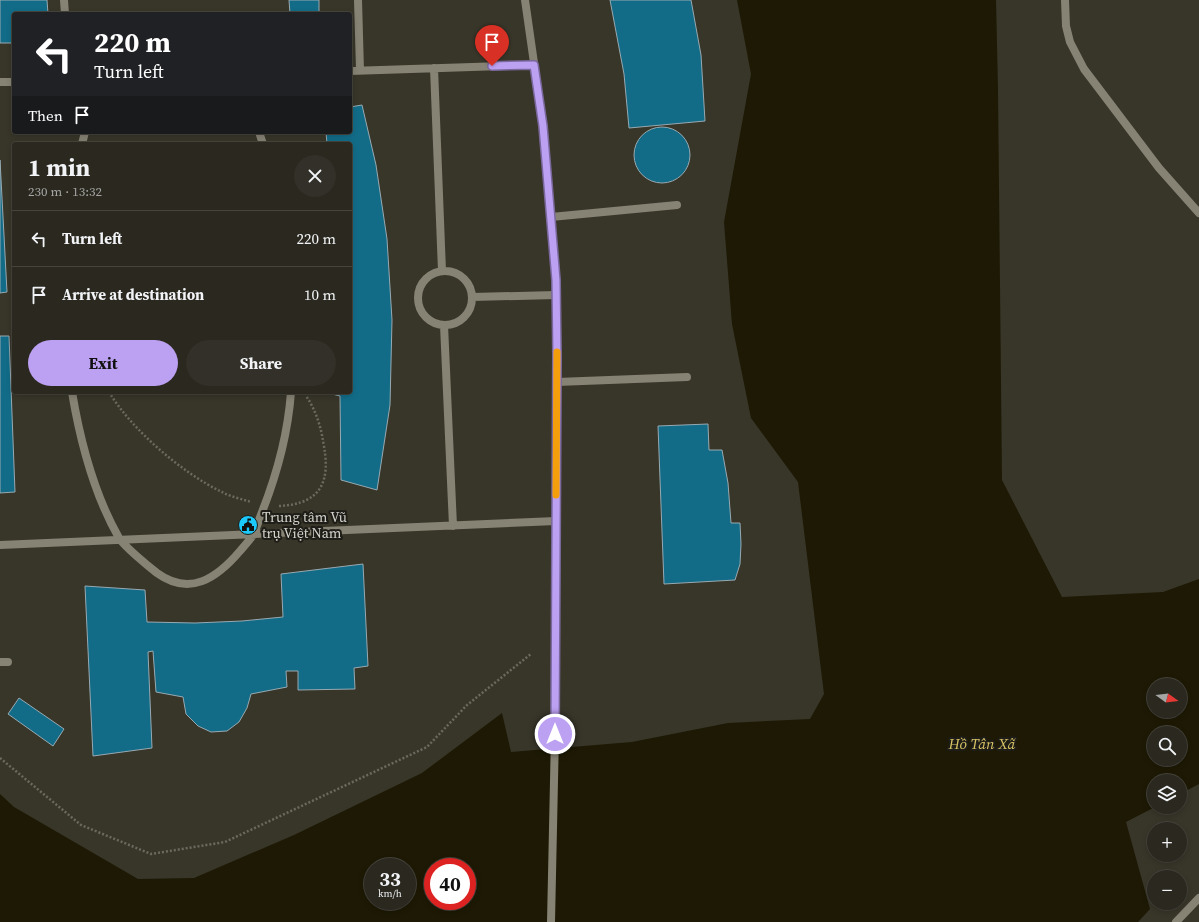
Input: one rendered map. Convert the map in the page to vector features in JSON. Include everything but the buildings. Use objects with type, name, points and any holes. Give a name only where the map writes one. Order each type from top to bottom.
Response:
[{"type":"street","points":[[64,0],[65,12]]},
{"type":"street","points":[[358,0],[360,70]]},
{"type":"street","points":[[525,0],[543,126],[556,295],[555,734],[551,922]]},
{"type":"street","points":[[1065,0],[1066,26],[1070,42],[1084,68],[1159,168],[1199,213]]},
{"type":"street","points":[[352,71],[534,65]]},
{"type":"street","points":[[434,68],[442,271]]},
{"type":"street","points":[[0,82],[12,82]]},
{"type":"street","points":[[551,216],[678,205]]},
{"type":"street","points":[[442,271],[459,275],[466,281],[470,288],[472,297],[468,310],[460,320],[452,324],[444,325],[436,324],[429,320],[420,307],[418,299],[419,291],[428,278],[435,273],[442,271]]},
{"type":"street","points":[[472,297],[556,295]]},
{"type":"street","points":[[444,325],[453,526]]},
{"type":"street","points":[[557,382],[687,378]]},
{"type":"street","points":[[72,394],[76,419],[98,492],[120,540],[162,576],[173,582],[195,584],[205,581],[227,564],[254,534],[272,487],[278,465],[290,413],[291,394]]},
{"type":"street","points":[[0,545],[556,521]]},
{"type":"street","points":[[1176,922],[1199,898]]},
{"type":"path","points":[[110,394],[115,402],[150,442],[186,470],[222,492],[264,506],[294,506],[314,497],[324,482],[327,461],[321,429],[307,397],[304,394]]},
{"type":"path","points":[[0,758],[81,825],[151,854],[225,842],[427,747],[467,705],[532,654]]},
{"type":"water","name":"Hồ Tân Xã","points":[[737,0],[996,0],[1002,480],[1062,597],[1163,592],[1199,579],[1199,784],[1187,790],[1187,774],[1147,774],[1147,811],[1126,822],[1147,898],[1147,910],[1149,910],[1138,922],[0,922],[0,794],[14,807],[138,879],[194,878],[294,835],[422,773],[502,713],[511,752],[632,742],[728,723],[810,719],[824,694],[798,482],[751,418],[732,324],[724,222],[751,74]]},
{"type":"slow traffic","points":[[556,495],[557,352]]},
{"type":"place","name":"Trung tâm Vũ trụ Việt Nam","points":[[248,525]]},
{"type":"route","points":[[492,66],[534,65],[543,126],[556,280],[555,734]]}]
